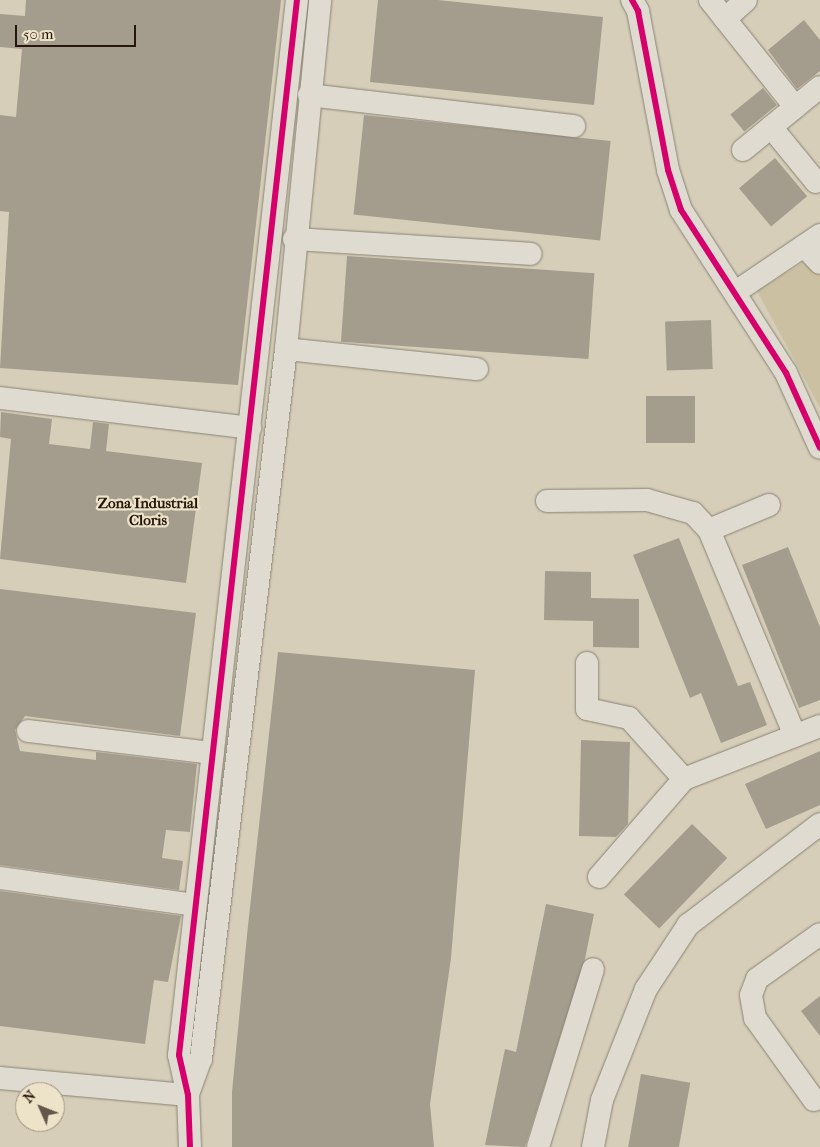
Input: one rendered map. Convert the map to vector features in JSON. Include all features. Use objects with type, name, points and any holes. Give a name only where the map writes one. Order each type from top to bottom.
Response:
[{"type":"street","points":[[190,1147],[188,1095],[179,1055],[194,905],[250,428],[297,0]]},
{"type":"street","points":[[188,1095],[200,1059],[286,349],[294,239],[320,0]]},
{"type":"street","points":[[632,0],[638,11],[668,170],[681,210],[737,291],[786,372],[820,448]]},
{"type":"street","points":[[710,0],[795,107]]},
{"type":"street","points":[[725,19],[746,0]]},
{"type":"street","points":[[743,150],[820,87]]},
{"type":"street","points":[[309,94],[574,126]]},
{"type":"street","points":[[771,127],[816,182]]},
{"type":"street","points":[[294,239],[531,254]]},
{"type":"street","points":[[737,291],[812,240],[820,263]]},
{"type":"street","points":[[286,349],[477,369]]},
{"type":"street","points":[[0,398],[250,428]]},
{"type":"street","points":[[547,501],[647,500],[693,513],[709,530],[795,736]]},
{"type":"street","points":[[709,530],[769,505]]},
{"type":"street","points":[[587,663],[587,709],[629,718],[684,779]]},
{"type":"street","points":[[599,877],[684,779],[820,726]]},
{"type":"street","points":[[28,731],[213,753]]},
{"type":"street","points":[[593,1147],[602,1100],[646,989],[688,925],[820,824]]},
{"type":"street","points":[[0,878],[194,905]]},
{"type":"street","points":[[814,1100],[756,1018],[751,995],[757,979],[820,934]]},
{"type":"street","points":[[538,1147],[593,969]]},
{"type":"street","points":[[0,1078],[188,1095]]},
{"type":"shaded area","points":[[810,258],[820,271],[820,408],[757,291]]},
{"type":"building","points":[[26,0],[281,0],[238,385],[0,368],[9,212],[0,211],[0,115],[16,117],[22,49],[0,47],[0,14],[25,16]]},
{"type":"building","points":[[378,0],[438,0],[603,17],[594,105],[370,82]]},
{"type":"building","points":[[804,20],[820,40],[820,71],[797,89],[768,50]]},
{"type":"building","points":[[763,88],[777,105],[744,132],[730,114]]},
{"type":"building","points":[[364,115],[611,141],[600,240],[354,214]]},
{"type":"building","points":[[775,158],[807,196],[771,227],[739,188]]},
{"type":"building","points":[[347,256],[594,273],[588,359],[341,342]]},
{"type":"building","points":[[711,320],[713,369],[667,371],[665,322]]},
{"type":"building","points":[[646,396],[695,396],[695,443],[646,443]]},
{"type":"building","points":[[1,412],[52,419],[49,444],[90,449],[93,422],[109,424],[106,451],[202,463],[186,583],[0,559],[11,439],[0,437]]},
{"type":"building","points":[[679,538],[738,686],[750,682],[767,725],[721,743],[701,693],[690,698],[633,555]]},
{"type":"building","points":[[788,547],[820,627],[820,700],[799,708],[742,565]]},
{"type":"building","points":[[545,571],[591,572],[591,598],[639,599],[639,648],[593,647],[593,621],[544,620]]},
{"type":"building","points":[[0,589],[196,613],[180,736],[25,716],[15,730],[20,751],[96,760],[96,752],[197,764],[190,832],[166,830],[162,858],[183,861],[179,890],[0,865]]},
{"type":"building","points":[[278,652],[475,670],[451,958],[430,1104],[434,1147],[232,1147],[232,1092]]},
{"type":"building","points":[[581,740],[630,742],[628,824],[616,837],[579,836]]},
{"type":"building","points":[[820,751],[820,805],[766,829],[745,784]]},
{"type":"building","points":[[692,824],[727,858],[659,929],[624,894]]},
{"type":"building","points":[[0,891],[181,916],[168,982],[154,980],[145,1044],[0,1026]]},
{"type":"building","points":[[546,904],[594,914],[585,959],[525,1147],[485,1145],[505,1049],[516,1052]]},
{"type":"building","points":[[820,996],[820,1036],[801,1011]]},
{"type":"building","points":[[641,1074],[690,1083],[679,1147],[628,1147]]},
{"type":"cycle path","points":[[190,1147],[188,1095],[179,1055],[297,0]]},
{"type":"cycle path","points":[[632,0],[638,11],[668,170],[681,210],[786,373],[820,448]]},
{"type":"district","name":"Zona Industrial Cloris","points":[[148,512]]}]
